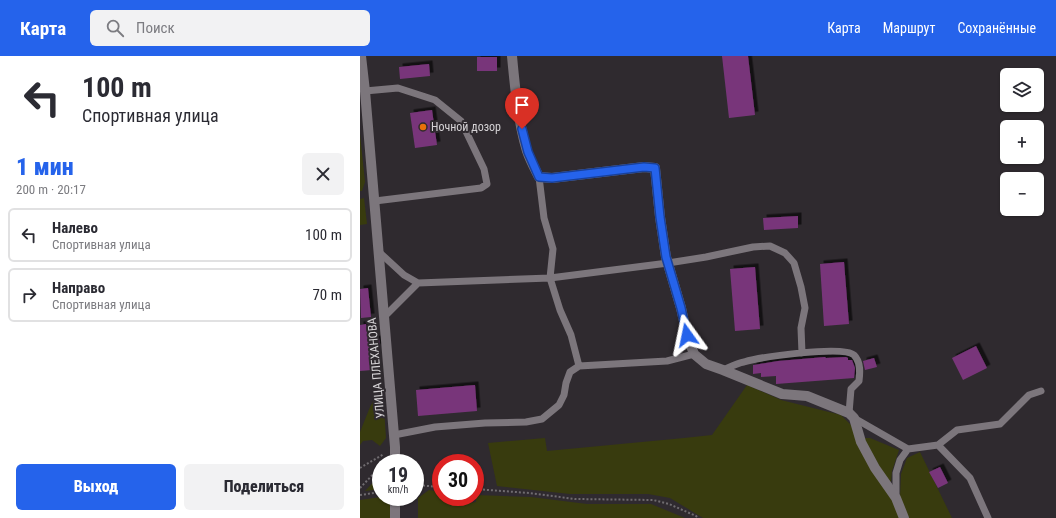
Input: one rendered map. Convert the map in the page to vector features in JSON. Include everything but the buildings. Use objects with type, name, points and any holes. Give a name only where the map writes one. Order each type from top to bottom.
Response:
[{"type":"street","name":"УЛИЦА ПЛЕХАНОВА","points":[[362,56],[395,454]]},
{"type":"street","points":[[512,56],[519,117],[528,152],[539,177],[552,178],[644,167],[655,168],[660,217],[668,263],[687,335],[694,354],[706,364],[760,386],[782,394],[807,396],[852,415],[861,442],[875,468],[896,498],[904,518]]},
{"type":"street","points":[[395,518],[396,506]]},
{"type":"lane","points":[[366,91],[398,88],[435,100],[461,121],[484,169],[487,184],[482,188],[375,201]]},
{"type":"lane","points":[[539,177],[544,218],[553,250],[550,278],[579,366]]},
{"type":"lane","points":[[379,252],[404,275],[418,283],[550,278],[668,263],[753,247],[770,246],[785,253],[794,263],[802,287],[805,308],[801,328],[802,353]]},
{"type":"lane","points":[[384,317],[418,283]]},
{"type":"lane","points":[[723,370],[742,362],[774,355],[848,352],[855,356],[860,366],[859,381],[851,389],[852,415],[908,449],[938,445],[957,430],[1000,424],[1029,395],[1041,391]]},
{"type":"lane","points":[[394,435],[435,427],[485,423],[526,422],[542,419],[559,405],[564,395],[570,372],[579,366],[668,361],[694,354]]},
{"type":"lane","points":[[938,445],[970,478],[988,518]]},
{"type":"lane","points":[[896,498],[896,473],[900,460],[908,449]]},
{"type":"path","points":[[360,468],[395,447]]},
{"type":"path","points":[[360,488],[372,475]]},
{"type":"path","points":[[484,490],[529,493],[575,500],[653,500],[669,504],[698,518]]},
{"type":"path","points":[[360,495],[372,493]]},
{"type":"green space","points":[[360,134],[365,182],[362,191],[360,191]]},
{"type":"green space","points":[[364,198],[367,224],[360,225],[360,199]]},
{"type":"green space","points":[[747,385],[781,400],[841,415],[852,426],[894,502],[900,518],[703,518],[670,498],[648,494],[570,494],[497,486],[488,443],[545,438],[547,451],[712,435]]},
{"type":"green space","points":[[383,393],[386,438],[380,446],[372,440],[363,441],[360,445],[360,432],[370,407],[376,396]]},
{"type":"green space","points":[[864,438],[870,438],[899,450],[892,471],[891,482],[884,475]]},
{"type":"green space","points":[[920,452],[952,518],[909,518],[900,497],[901,474],[907,458]]},
{"type":"green space","points":[[372,484],[372,490],[365,491]]},
{"type":"green space","points":[[429,490],[432,490],[432,506],[484,506],[484,495],[531,497],[587,504],[651,504],[685,518],[418,518],[418,506],[424,506],[424,494]]},
{"type":"green space","points":[[372,498],[372,506],[390,506],[390,518],[360,518],[360,500]]},
{"type":"place","name":"Ночной дозор","points":[[423,127]]},
{"type":"route","points":[[522,129],[528,152],[539,177],[552,178],[644,167],[655,168],[666,257],[681,308],[687,335]]}]
